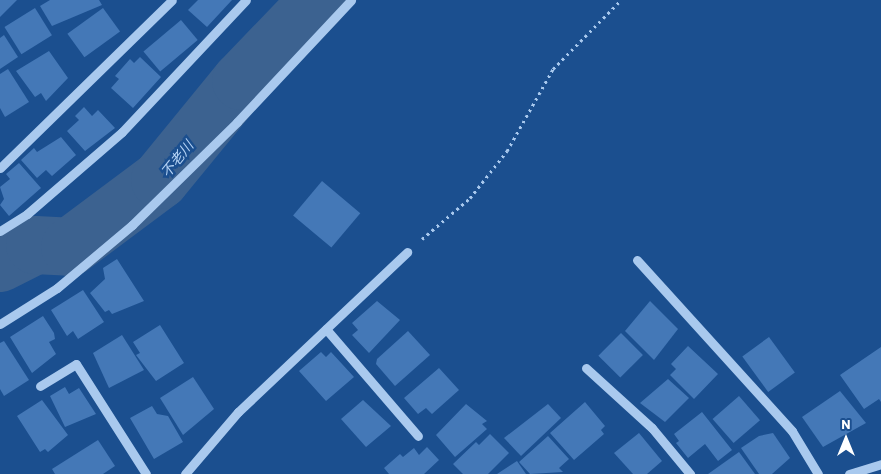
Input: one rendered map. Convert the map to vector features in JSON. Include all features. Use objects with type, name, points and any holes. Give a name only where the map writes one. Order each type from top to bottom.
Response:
[{"type":"street","points":[[0,168],[172,0]]},
{"type":"street","points":[[0,231],[27,214],[122,132],[246,0]]},
{"type":"street","points":[[0,324],[57,288],[132,225],[237,122],[351,0]]},
{"type":"street","points":[[186,474],[238,412],[407,252]]},
{"type":"street","points":[[637,260],[786,423],[818,474]]},
{"type":"street","points":[[326,329],[418,436]]},
{"type":"street","points":[[40,386],[76,364],[146,474]]},
{"type":"street","points":[[586,368],[652,428],[690,474]]},
{"type":"street","points":[[849,474],[881,464]]},
{"type":"path","points":[[407,252],[470,198],[507,151],[553,69],[621,0]]},
{"type":"building","points":[[0,0],[17,0],[0,17]]},
{"type":"building","points":[[50,0],[99,0],[102,5],[52,26],[40,6]]},
{"type":"building","points":[[198,0],[232,0],[207,27],[188,10]]},
{"type":"building","points":[[35,8],[52,35],[21,54],[4,27]]},
{"type":"building","points":[[103,8],[120,31],[84,57],[67,34]]},
{"type":"building","points":[[181,20],[198,40],[160,71],[143,51]]},
{"type":"building","points":[[4,35],[18,57],[0,69],[0,38]]},
{"type":"building","points":[[49,51],[68,78],[46,101],[41,93],[35,97],[16,71]]},
{"type":"building","points":[[140,57],[161,77],[133,108],[111,88],[119,79],[115,76],[130,59],[134,63]]},
{"type":"building","points":[[8,69],[29,102],[5,117],[0,108],[0,74]]},
{"type":"building","points":[[84,107],[92,116],[98,110],[115,128],[85,151],[67,131],[79,120],[75,116]]},
{"type":"building","points":[[61,137],[76,155],[52,176],[46,170],[37,178],[21,160],[34,148],[37,152]]},
{"type":"building","points":[[19,163],[41,188],[9,216],[0,205],[4,199],[0,187],[10,179],[6,174]]},
{"type":"building","points":[[322,181],[360,213],[331,248],[293,215]]},
{"type":"building","points":[[117,259],[144,301],[112,314],[109,310],[105,312],[90,293],[105,279],[103,268]]},
{"type":"building","points":[[83,290],[104,322],[78,339],[73,331],[67,336],[51,310]]},
{"type":"building","points":[[377,301],[400,320],[369,353],[352,335],[358,330],[352,323]]},
{"type":"building","points":[[650,301],[678,329],[654,360],[625,331]]},
{"type":"building","points":[[43,316],[54,333],[55,339],[49,342],[56,354],[32,373],[10,337]]},
{"type":"building","points":[[160,325],[184,363],[156,381],[136,355],[140,353],[133,342]]},
{"type":"building","points":[[408,331],[430,355],[395,386],[376,364],[377,359]]},
{"type":"building","points":[[621,333],[643,355],[620,378],[598,356]]},
{"type":"building","points":[[122,335],[144,370],[109,388],[93,353]]},
{"type":"building","points":[[769,337],[795,373],[768,392],[742,356]]},
{"type":"building","points":[[4,341],[29,380],[4,396],[0,389],[0,343]]},
{"type":"building","points":[[688,346],[718,374],[694,399],[670,375],[676,369],[671,364]]},
{"type":"building","points":[[881,347],[881,402],[879,399],[864,409],[840,375]]},
{"type":"building","points":[[321,352],[326,357],[331,352],[354,377],[326,401],[299,371]]},
{"type":"building","points":[[439,368],[459,390],[432,414],[426,408],[418,414],[404,398]]},
{"type":"building","points":[[193,377],[214,409],[183,435],[160,398]]},
{"type":"building","points":[[668,379],[689,398],[665,422],[640,403]]},
{"type":"building","points":[[65,387],[69,394],[79,388],[96,414],[65,427],[50,396]]},
{"type":"building","points":[[840,391],[866,423],[823,447],[802,417]]},
{"type":"building","points":[[739,396],[760,420],[734,443],[713,419]]},
{"type":"building","points":[[42,400],[68,435],[48,452],[45,449],[40,452],[17,416]]},
{"type":"building","points":[[363,400],[391,426],[366,447],[341,419]]},
{"type":"building","points":[[585,402],[605,426],[601,430],[604,434],[574,460],[550,433]]},
{"type":"building","points":[[466,404],[487,421],[482,424],[487,429],[455,457],[436,435]]},
{"type":"building","points":[[548,404],[561,418],[521,456],[504,438]]},
{"type":"building","points":[[152,406],[157,414],[168,416],[183,442],[154,459],[130,418]]},
{"type":"building","points":[[702,412],[732,450],[718,461],[705,444],[688,458],[676,443],[679,441],[674,434]]},
{"type":"building","points":[[639,433],[662,461],[647,474],[633,474],[614,453]]},
{"type":"building","points":[[773,433],[790,458],[772,474],[759,474],[741,448],[759,436]]},
{"type":"building","points":[[490,434],[509,453],[488,474],[463,474],[453,464],[476,442],[479,445]]},
{"type":"building","points":[[548,436],[569,459],[559,468],[563,472],[530,474],[519,462]]},
{"type":"building","points":[[98,440],[115,466],[103,474],[55,474],[52,469]]},
{"type":"building","points":[[427,447],[439,460],[424,474],[389,474],[384,468],[400,454],[403,457],[414,448],[419,455]]},
{"type":"building","points":[[739,452],[755,474],[708,474]]},
{"type":"building","points":[[517,461],[526,474],[497,474]]},
{"type":"waterway","name":"不老川","points":[[0,263],[35,245],[70,247],[160,180],[241,81],[319,0]]}]
